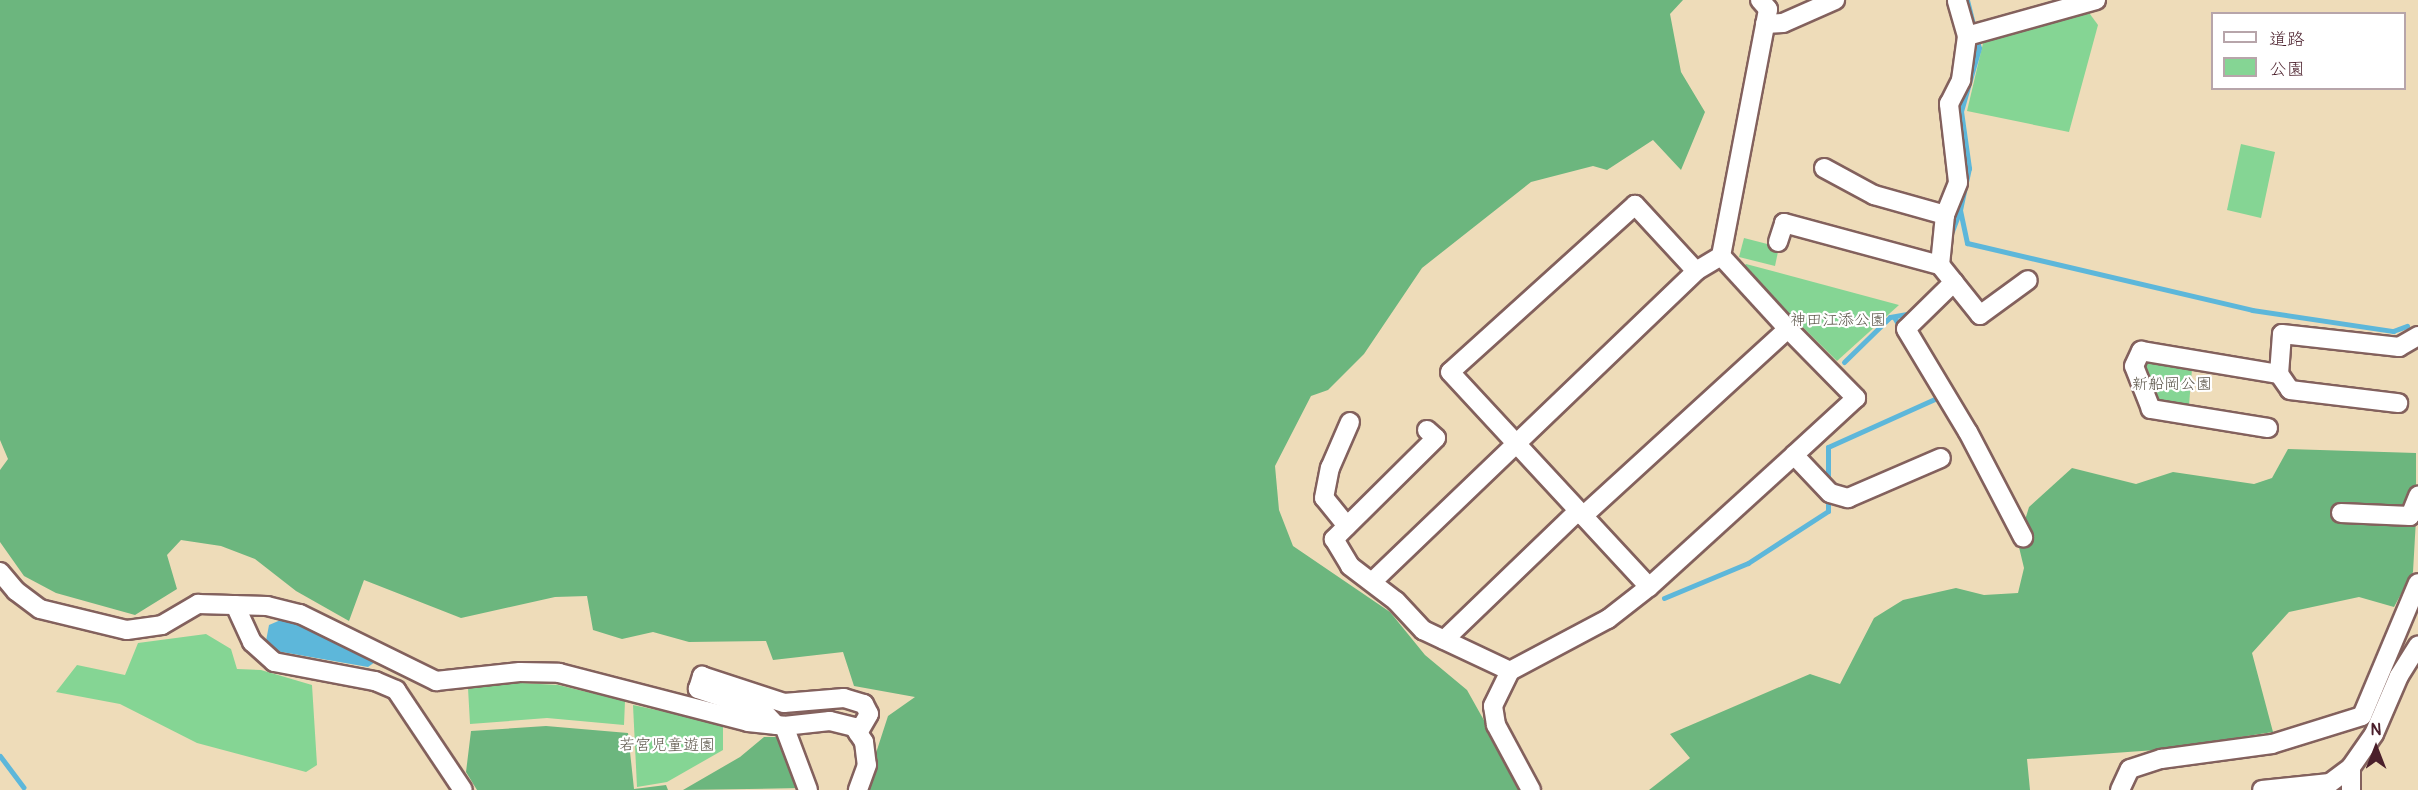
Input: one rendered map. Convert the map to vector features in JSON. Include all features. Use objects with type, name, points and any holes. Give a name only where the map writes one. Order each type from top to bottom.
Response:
[{"type":"street","points":[[1372,582],[1696,271],[1721,256],[1768,9],[1760,0]]},
{"type":"street","points":[[1765,24],[1783,23],[1835,0]]},
{"type":"street","points":[[1940,265],[1945,215],[1958,182],[1949,104],[1961,80],[1967,36],[1957,0]]},
{"type":"street","points":[[1967,36],[2096,0]]},
{"type":"street","points":[[1824,168],[1874,195],[1945,215]]},
{"type":"street","points":[[1649,587],[1450,372],[1635,205],[1696,271]]},
{"type":"street","points":[[1778,242],[1784,223],[1940,265],[1980,315],[2028,280]]},
{"type":"street","points":[[1531,790],[1496,725],[1493,706],[1510,671],[1608,619],[1649,587],[1856,398],[1721,256]]},
{"type":"street","points":[[1954,282],[1906,328],[1968,432],[2023,537]]},
{"type":"street","points":[[1444,640],[1788,329]]},
{"type":"street","points":[[2398,403],[2290,390],[2279,374],[2282,334],[2399,347],[2418,336]]},
{"type":"street","points":[[2268,428],[2151,409],[2134,366],[2141,351],[2279,374]]},
{"type":"street","points":[[1347,526],[1324,498],[1330,468],[1350,422]]},
{"type":"street","points":[[1427,430],[1436,438],[1334,539],[1350,566],[1372,582],[1424,630],[1510,671]]},
{"type":"street","points":[[1794,455],[1830,494],[1848,498],[1941,458]]},
{"type":"street","points":[[2341,513],[2410,516],[2418,496]]},
{"type":"street","points":[[0,572],[16,591],[40,609],[127,630],[162,625],[198,604],[236,605],[300,614],[436,681],[520,672],[559,673],[640,697],[780,726],[830,721],[854,728],[858,733],[865,751],[867,765],[858,790]]},
{"type":"street","points":[[2120,790],[2130,769],[2161,759],[2272,744],[2362,716],[2417,592]]},
{"type":"street","points":[[236,605],[252,642],[274,662],[375,681],[396,690],[463,790]]},
{"type":"street","points":[[2262,790],[2330,783],[2352,767],[2374,734],[2399,676],[2418,646]]},
{"type":"street","points":[[808,790],[780,726],[763,711],[698,689],[702,676],[784,703],[844,698],[864,704],[870,714],[858,733]]},
{"type":"street","points":[[845,790],[865,751]]},
{"type":"street","points":[[2351,790],[2352,767]]},
{"type":"green space","points":[[0,0],[1683,0],[1670,14],[1681,72],[1705,112],[1681,170],[1653,140],[1607,170],[1593,166],[1531,182],[1422,268],[1364,354],[1328,390],[1311,396],[1275,466],[1279,510],[1293,546],[1390,612],[1425,655],[1467,690],[1523,790],[864,790],[888,716],[915,697],[854,686],[843,652],[773,660],[766,641],[689,642],[653,632],[622,639],[593,630],[587,596],[555,597],[461,618],[364,580],[349,621],[296,591],[255,559],[221,546],[181,540],[167,555],[177,589],[135,615],[56,593],[24,576],[0,542],[0,470],[8,459],[0,440]]},
{"type":"green space","points":[[2087,10],[2098,25],[2069,132],[1967,111],[1984,39]]},
{"type":"green space","points":[[2241,144],[2275,152],[2261,218],[2227,210]]},
{"type":"green space","points":[[1744,238],[1779,247],[1775,266],[1739,257]]},
{"type":"green space","name":"神田江添公園","points":[[1746,264],[1899,305],[1837,361],[1743,268]]},
{"type":"green space","name":"新船岡公園","points":[[2146,361],[2192,369],[2189,405],[2154,400],[2144,374]]},
{"type":"green space","points":[[2288,449],[2416,453],[2416,519],[2413,572],[2394,607],[2359,597],[2289,612],[2252,653],[2273,732],[2156,750],[2027,759],[2030,790],[1649,790],[1690,758],[1670,734],[1810,674],[1840,684],[1874,618],[1903,600],[1956,588],[1984,595],[2018,593],[2024,568],[2018,543],[2029,507],[2072,468],[2136,484],[2173,472],[2254,484],[2272,478]]},
{"type":"green space","points":[[206,634],[231,649],[237,669],[261,670],[312,685],[317,765],[306,772],[197,743],[120,704],[56,692],[77,665],[125,675],[138,643]]},
{"type":"green space","points":[[505,682],[558,685],[625,701],[624,725],[547,718],[470,724],[468,688]]},
{"type":"green space","name":"若宮児童遊園","points":[[633,705],[723,724],[723,750],[667,782],[637,787]]},
{"type":"green space","points":[[546,726],[628,733],[634,789],[666,785],[668,790],[477,790],[466,772],[471,731]]},
{"type":"green space","points":[[764,737],[778,737],[801,788],[683,790],[740,757]]},
{"type":"water","points":[[283,619],[303,625],[375,662],[368,667],[276,651],[266,641],[269,625]]},
{"type":"waterway","points":[[1967,0],[1979,48],[1961,111],[1969,168],[1960,210],[1967,243],[2252,310],[2393,331],[2407,326]]},
{"type":"waterway","points":[[1952,231],[1960,210]]},
{"type":"waterway","points":[[1844,362],[1890,317],[1913,313]]},
{"type":"waterway","points":[[1894,317],[1901,329]]},
{"type":"waterway","points":[[1828,483],[1828,447],[1937,398],[1935,393]]},
{"type":"waterway","points":[[1664,598],[1748,563],[1828,511],[1828,496]]},
{"type":"waterway","points":[[0,756],[23,787]]}]
